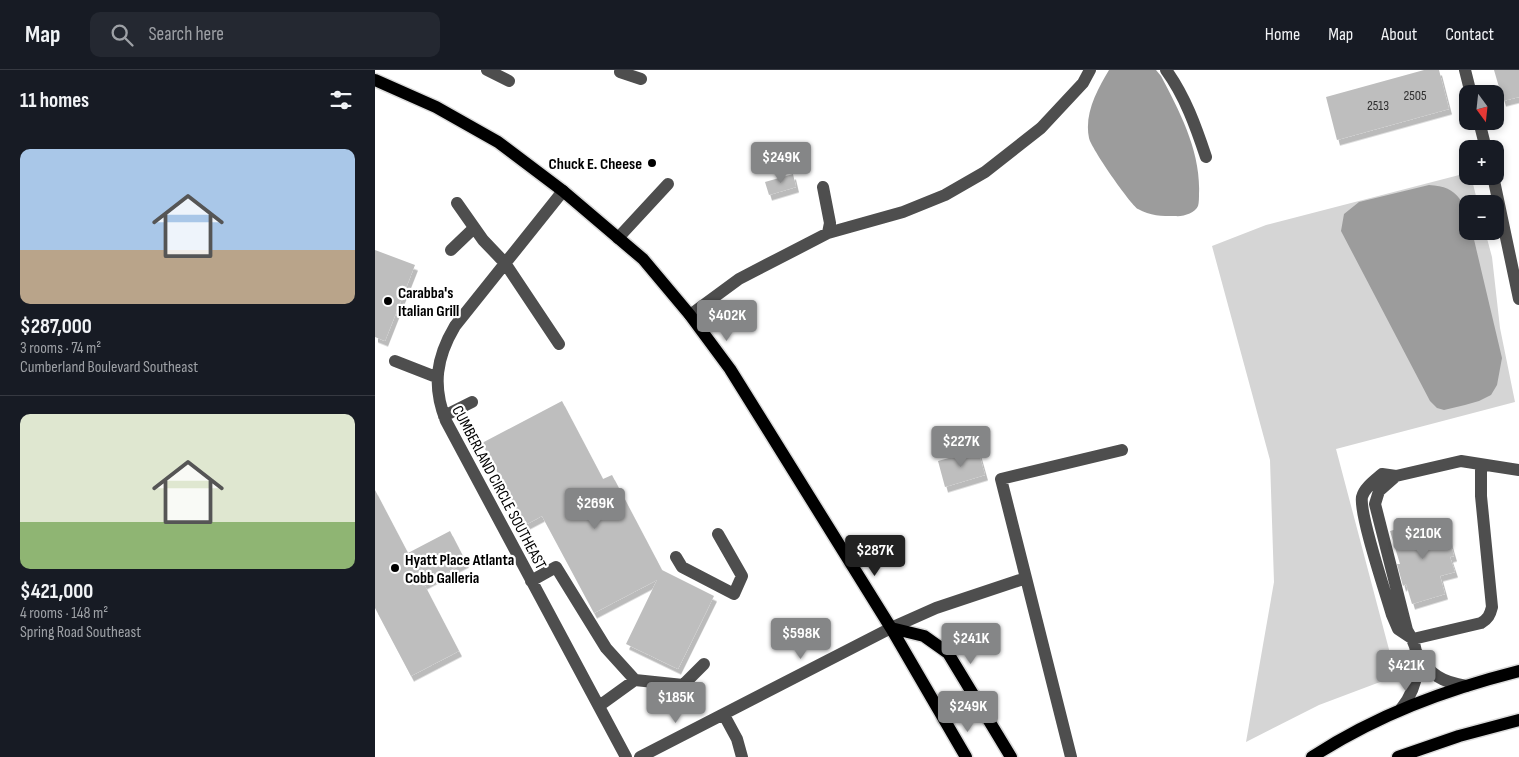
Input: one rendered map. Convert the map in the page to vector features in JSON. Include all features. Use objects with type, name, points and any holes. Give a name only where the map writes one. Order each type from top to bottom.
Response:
[{"type":"main road","points":[[375,80],[436,106],[498,142],[563,191],[643,258],[691,315],[730,369],[891,628],[966,757]]},
{"type":"main road","points":[[891,628],[924,636],[948,653],[1011,757]]},
{"type":"main road","points":[[1312,757],[1343,737],[1401,709],[1466,686],[1519,671]]},
{"type":"main road","points":[[1398,757],[1459,736],[1519,720]]},
{"type":"street","points":[[487,70],[509,81]]},
{"type":"street","points":[[691,315],[739,279],[828,233],[903,212],[945,195],[985,172],[1041,128],[1083,83],[1090,70]]},
{"type":"street","points":[[1165,70],[1174,81],[1193,120],[1207,157]]},
{"type":"street","points":[[1465,70],[1469,85]]},
{"type":"street","points":[[620,72],[641,79]]},
{"type":"street","points":[[618,238],[668,184]]},
{"type":"street","points":[[1495,185],[1519,299]]},
{"type":"street","points":[[823,187],[830,222],[828,233]]},
{"type":"street","name":"CUMBERLAND CIRCLE SOUTHEAST","points":[[563,191],[450,334],[438,361],[437,393],[444,416],[626,757]]},
{"type":"street","points":[[457,203],[474,228],[505,263],[559,344]]},
{"type":"street","points":[[451,250],[474,228]]},
{"type":"street","points":[[395,361],[436,377]]},
{"type":"street","points":[[444,416],[472,402]]},
{"type":"street","points":[[1071,757],[1001,479],[1122,450]]},
{"type":"street","points":[[1466,686],[1446,683],[1428,668],[1415,645],[1398,629],[1392,615],[1364,516],[1362,497],[1370,484],[1382,474],[1396,476],[1461,461],[1519,470]]},
{"type":"street","points":[[1415,645],[1481,623],[1487,620],[1491,614],[1492,607],[1481,496],[1481,465]]},
{"type":"street","points":[[676,557],[682,567],[734,594],[742,576],[718,534]]},
{"type":"street","points":[[531,581],[556,567],[606,648],[635,680]]},
{"type":"street","points":[[640,757],[724,716],[891,628],[936,608],[1026,578]]},
{"type":"street","points":[[1401,709],[1411,696],[1417,670],[1415,645]]},
{"type":"street","points":[[599,706],[635,680],[683,685],[703,664]]},
{"type":"street","points":[[724,716],[737,739],[742,757]]},
{"type":"shaded area","points":[[1109,70],[1156,70],[1161,76],[1182,118],[1197,163],[1199,202],[1192,213],[1182,216],[1161,216],[1138,209],[1096,153],[1089,138],[1088,120],[1096,94]]},
{"type":"shaded area","points":[[1459,175],[1459,185],[1473,185],[1476,195],[1459,195],[1459,240],[1487,240],[1492,257],[1500,328],[1515,402],[1336,449],[1396,676],[1319,705],[1246,742],[1274,582],[1270,460],[1212,246],[1266,225]]},
{"type":"shaded area","points":[[1429,185],[1448,189],[1459,198],[1459,240],[1474,240],[1502,358],[1497,385],[1491,395],[1479,401],[1444,410],[1437,408],[1430,401],[1341,231],[1344,214],[1359,202]]},
{"type":"building","points":[[1424,70],[1439,70],[1449,109],[1337,140],[1326,97]]},
{"type":"building","points":[[1494,70],[1519,70],[1519,97],[1504,101],[1504,85],[1498,85]]},
{"type":"building","points":[[793,174],[796,187],[769,195],[765,182]]},
{"type":"building","name":"Carabba's Italian Grill","points":[[375,250],[415,265],[385,341],[375,337]]},
{"type":"building","points":[[562,401],[603,479],[612,475],[662,570],[714,596],[678,669],[626,644],[657,580],[594,613],[542,516],[525,525],[482,443]]},
{"type":"building","points":[[978,450],[985,475],[945,487],[938,461]]},
{"type":"building","name":"Hyatt Place Atlanta Cobb Galleria","points":[[375,490],[408,553],[450,531],[466,562],[424,584],[459,651],[411,676],[375,608]]},
{"type":"building","points":[[1428,520],[1432,533],[1446,528],[1454,556],[1450,557],[1455,572],[1440,576],[1445,594],[1412,604],[1406,584],[1403,586],[1397,564],[1400,564],[1390,531]]},
{"type":"place","name":"Chuck E. Cheese","points":[[652,163]]},
{"type":"place","name":"Carabba's Italian Grill","points":[[388,301]]},
{"type":"place","name":"Hyatt Place Atlanta Cobb Galleria","points":[[395,568]]}]
